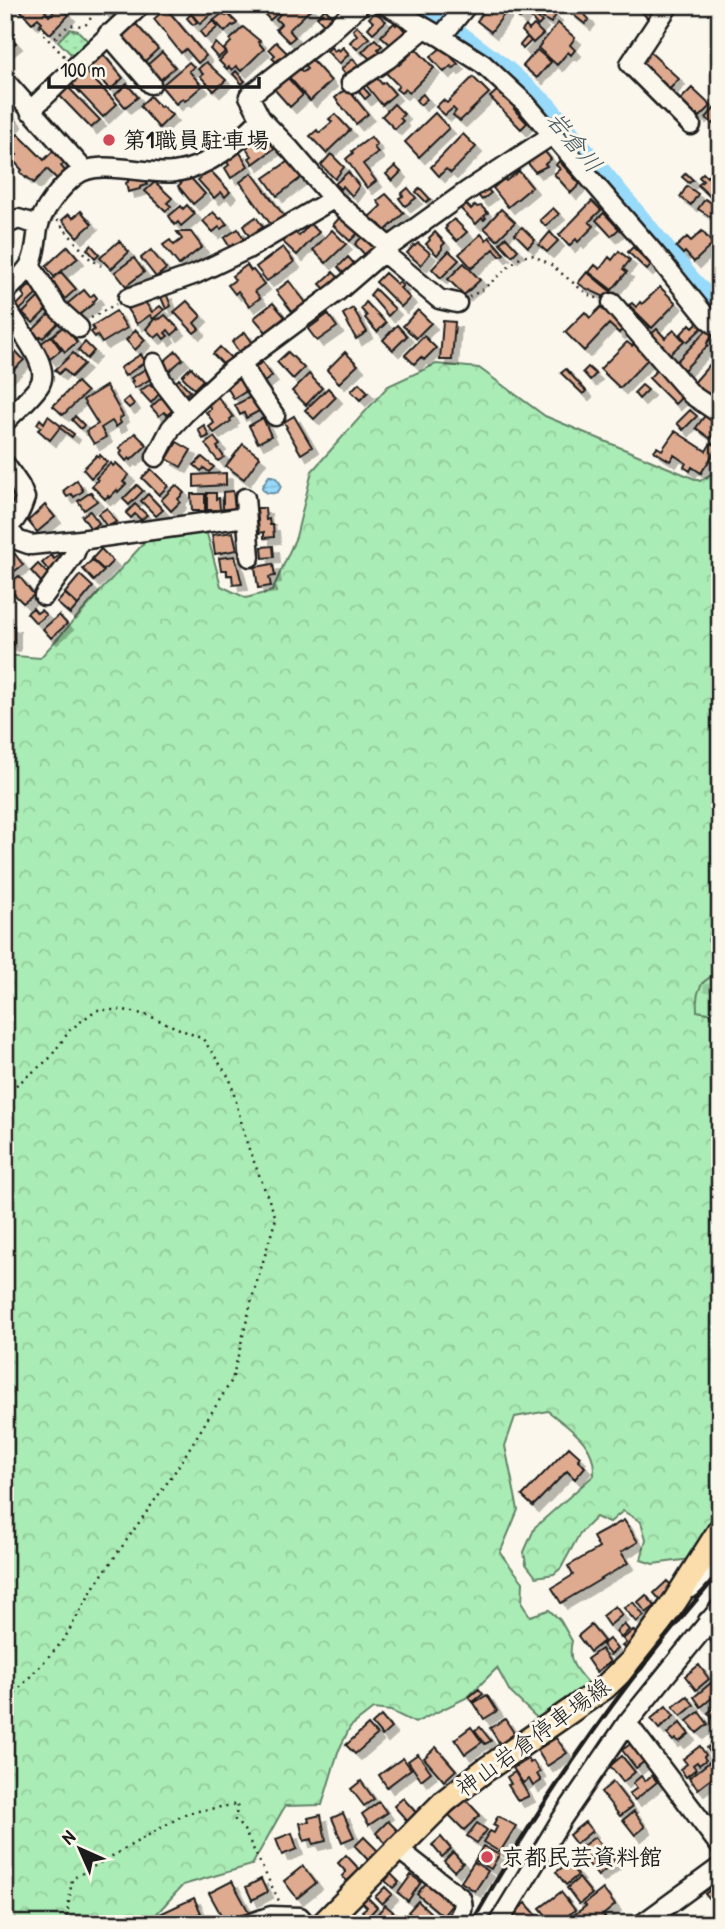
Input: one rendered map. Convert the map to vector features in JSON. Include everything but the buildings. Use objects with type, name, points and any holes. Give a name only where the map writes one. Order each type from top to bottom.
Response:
[{"type":"main road","name":"神山岩倉停車場線","points":[[323,1924],[445,1801],[605,1687],[632,1661],[720,1530]]},
{"type":"street","points":[[30,111],[141,5]]},
{"type":"street","points":[[360,5],[328,34],[249,96],[261,119],[333,199],[439,299],[457,303]]},
{"type":"street","points":[[386,5],[483,64],[526,104],[708,319],[720,328]]},
{"type":"street","points":[[669,5],[630,64],[691,125]]},
{"type":"street","points":[[351,83],[388,59],[436,34],[462,11]]},
{"type":"street","points":[[108,34],[151,84]]},
{"type":"street","points":[[10,82],[30,111],[84,170]]},
{"type":"street","points":[[5,293],[30,265],[39,225],[58,193],[75,176],[84,170],[167,173],[187,169],[227,151],[261,119]]},
{"type":"street","points":[[156,457],[171,428],[241,363],[337,292],[386,250],[467,191],[552,135]]},
{"type":"street","points":[[128,298],[196,274],[246,250],[333,199]]},
{"type":"street","points":[[5,225],[18,219],[39,225]]},
{"type":"street","points":[[30,265],[58,309],[79,328]]},
{"type":"street","points":[[612,303],[692,395],[720,414]]},
{"type":"street","points":[[5,304],[10,326],[41,363],[44,375],[41,384],[5,422]]},
{"type":"street","points":[[154,363],[162,381],[186,412]]},
{"type":"street","points":[[241,363],[275,416]]},
{"type":"street","points":[[5,464],[25,498],[20,513],[6,531],[17,540],[31,545],[246,517]]},
{"type":"street","points":[[245,498],[250,557]]},
{"type":"street","points":[[44,596],[74,555],[80,540]]},
{"type":"street","points":[[682,1589],[688,1590],[695,1586],[720,1559]]},
{"type":"street","points":[[720,1595],[717,1598],[720,1600]]},
{"type":"street","points":[[714,1615],[720,1636]]},
{"type":"street","points":[[498,1924],[561,1820],[626,1723],[714,1615]]},
{"type":"street","points":[[626,1723],[720,1846]]},
{"type":"street","points":[[397,1848],[461,1898],[463,1911],[455,1924]]},
{"type":"street","points":[[642,1924],[720,1867]]},
{"type":"street","points":[[248,1924],[271,1916],[300,1917],[306,1924]]},
{"type":"path","points":[[54,40],[69,25],[88,24],[93,5]]},
{"type":"path","points":[[34,21],[45,30],[42,33],[54,40],[68,60]]},
{"type":"path","points":[[48,209],[88,257],[100,266]]},
{"type":"path","points":[[457,303],[482,290],[520,257],[532,255],[550,264],[587,295],[612,303]]},
{"type":"path","points":[[79,328],[89,319],[128,298]]},
{"type":"path","points":[[5,1094],[49,1059],[70,1030],[96,1010],[124,1010],[147,1015],[203,1039],[230,1079],[247,1144],[276,1218],[232,1380],[173,1474],[95,1585],[63,1641],[5,1704]]},
{"type":"path","points":[[66,1924],[72,1879],[187,1813],[238,1804],[235,1820],[244,1830],[286,1916]]},
{"type":"green space","points":[[70,29],[78,31],[89,42],[74,57],[58,41]]},
{"type":"green space","points":[[436,364],[479,368],[545,416],[700,481],[720,468],[720,921],[712,926],[719,961],[717,973],[702,983],[697,1011],[720,1015],[720,1516],[690,1559],[653,1564],[641,1560],[646,1539],[641,1522],[623,1511],[609,1523],[596,1517],[580,1533],[561,1568],[554,1574],[536,1577],[526,1564],[524,1552],[535,1527],[594,1475],[594,1464],[580,1438],[548,1411],[515,1417],[505,1446],[518,1510],[500,1553],[523,1582],[522,1604],[530,1616],[549,1610],[560,1620],[572,1641],[571,1655],[574,1665],[589,1685],[539,1720],[510,1692],[497,1668],[468,1697],[415,1723],[391,1711],[373,1709],[350,1727],[338,1752],[322,1805],[285,1806],[252,1865],[183,1885],[150,1921],[151,1924],[5,1924],[5,655],[40,658],[152,534],[206,530],[221,586],[246,598],[272,591],[296,537],[312,471],[388,386]]},
{"type":"green space","points":[[720,921],[720,955],[718,949],[708,941],[712,926]]},
{"type":"green space","points":[[720,965],[720,1015],[697,1011],[700,988]]},
{"type":"water","points":[[269,476],[275,477],[281,485],[276,492],[263,490],[262,487]]},
{"type":"waterway","name":"岩倉川","points":[[399,6],[451,31],[504,71],[545,107],[689,281],[720,314]]},
{"type":"railway","points":[[471,1924],[527,1830],[610,1708],[720,1572]]},
{"type":"place","name":"第1職員駐車場","points":[[109,140]]},
{"type":"place","name":"京都民芸資料館","points":[[487,1857]]}]
